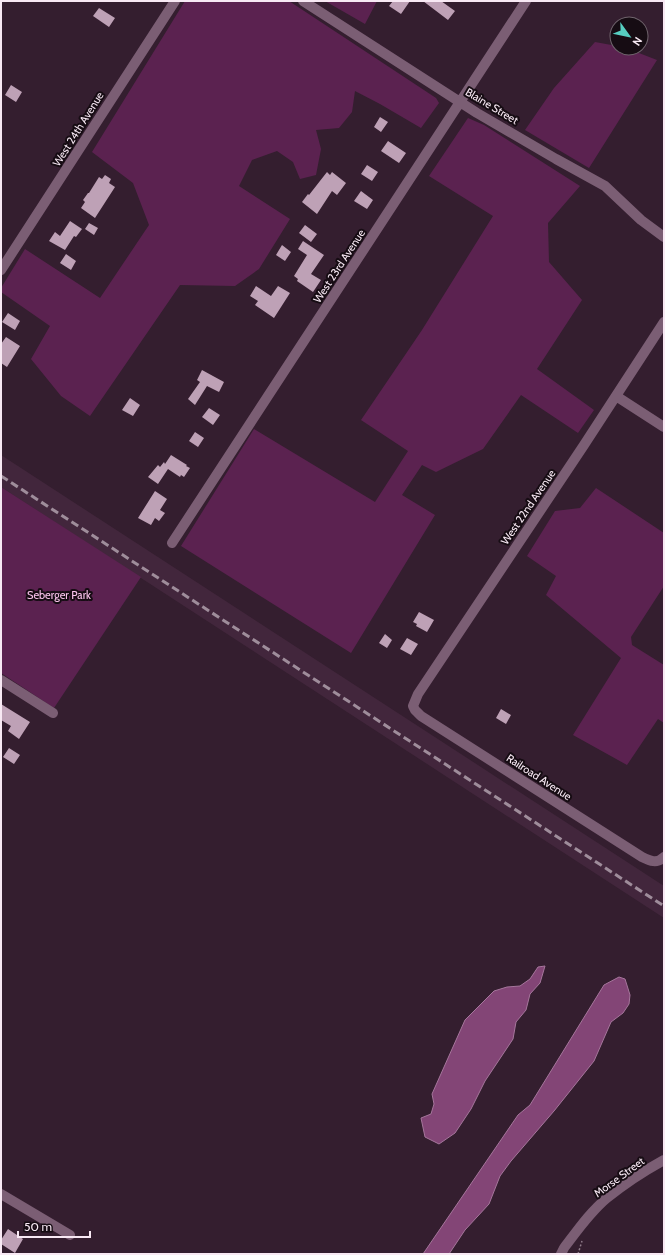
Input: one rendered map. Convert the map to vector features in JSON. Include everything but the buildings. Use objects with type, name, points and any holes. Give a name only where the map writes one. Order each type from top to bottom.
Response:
[{"type":"street","name":"West 24th Avenue","points":[[1,270],[175,1]]},
{"type":"street","name":"Blaine Street","points":[[303,1],[460,102],[605,186],[641,220],[664,237]]},
{"type":"street","name":"West 23rd Avenue","points":[[172,543],[526,1]]},
{"type":"street","name":"West 22nd Avenue","points":[[413,706],[418,694],[664,322]]},
{"type":"street","points":[[616,396],[664,427]]},
{"type":"street","points":[[1,680],[53,713]]},
{"type":"street","name":"Railroad Avenue","points":[[413,706],[421,716],[642,857],[660,860]]},
{"type":"street","name":"Morse Street","points":[[561,1254],[590,1215],[607,1198],[664,1160]]},
{"type":"street","points":[[1,1194],[70,1235]]},
{"type":"shaded area","points":[[1,455],[664,886],[664,918],[1,487]]},
{"type":"shaded area","points":[[545,966],[540,983],[530,994],[526,1010],[516,1022],[513,1039],[485,1081],[471,1109],[455,1133],[439,1144],[425,1137],[421,1118],[431,1114],[434,1104],[432,1094],[465,1020],[494,991],[507,987],[520,986],[530,979],[538,967]]},
{"type":"shaded area","points":[[619,977],[625,979],[630,995],[629,1004],[623,1013],[611,1022],[594,1061],[511,1161],[500,1176],[489,1204],[465,1230],[449,1254],[423,1254],[518,1115],[530,1105],[604,985]]},
{"type":"green space","points":[[185,1],[289,1],[436,98],[439,103],[421,128],[355,91],[352,112],[339,128],[316,130],[321,149],[316,175],[300,179],[293,162],[277,151],[252,160],[239,186],[290,219],[259,269],[235,286],[180,285],[90,416],[61,396],[31,359],[50,326],[1,292],[1,288],[25,249],[100,298],[149,225],[133,183],[92,152]]},
{"type":"green space","points":[[325,1],[377,1],[365,24]]},
{"type":"green space","points":[[595,42],[609,45],[609,56],[647,56],[657,60],[589,168],[525,130],[554,88]]},
{"type":"green space","points":[[468,118],[484,125],[580,186],[548,223],[549,262],[582,300],[537,369],[594,410],[578,433],[521,395],[483,449],[436,472],[422,465],[402,495],[435,515],[351,653],[181,546],[254,429],[375,502],[408,451],[361,420],[422,330],[493,216],[429,176]]},
{"type":"green space","name":"Seberger Park","points":[[1,487],[141,577],[54,708],[1,673]]},
{"type":"green space","points":[[596,488],[664,533],[664,586],[631,637],[632,645],[664,665],[664,723],[658,719],[627,765],[573,735],[621,658],[546,595],[556,576],[527,556],[555,511],[580,508]]},
{"type":"railway","points":[[1,476],[664,906]]}]
